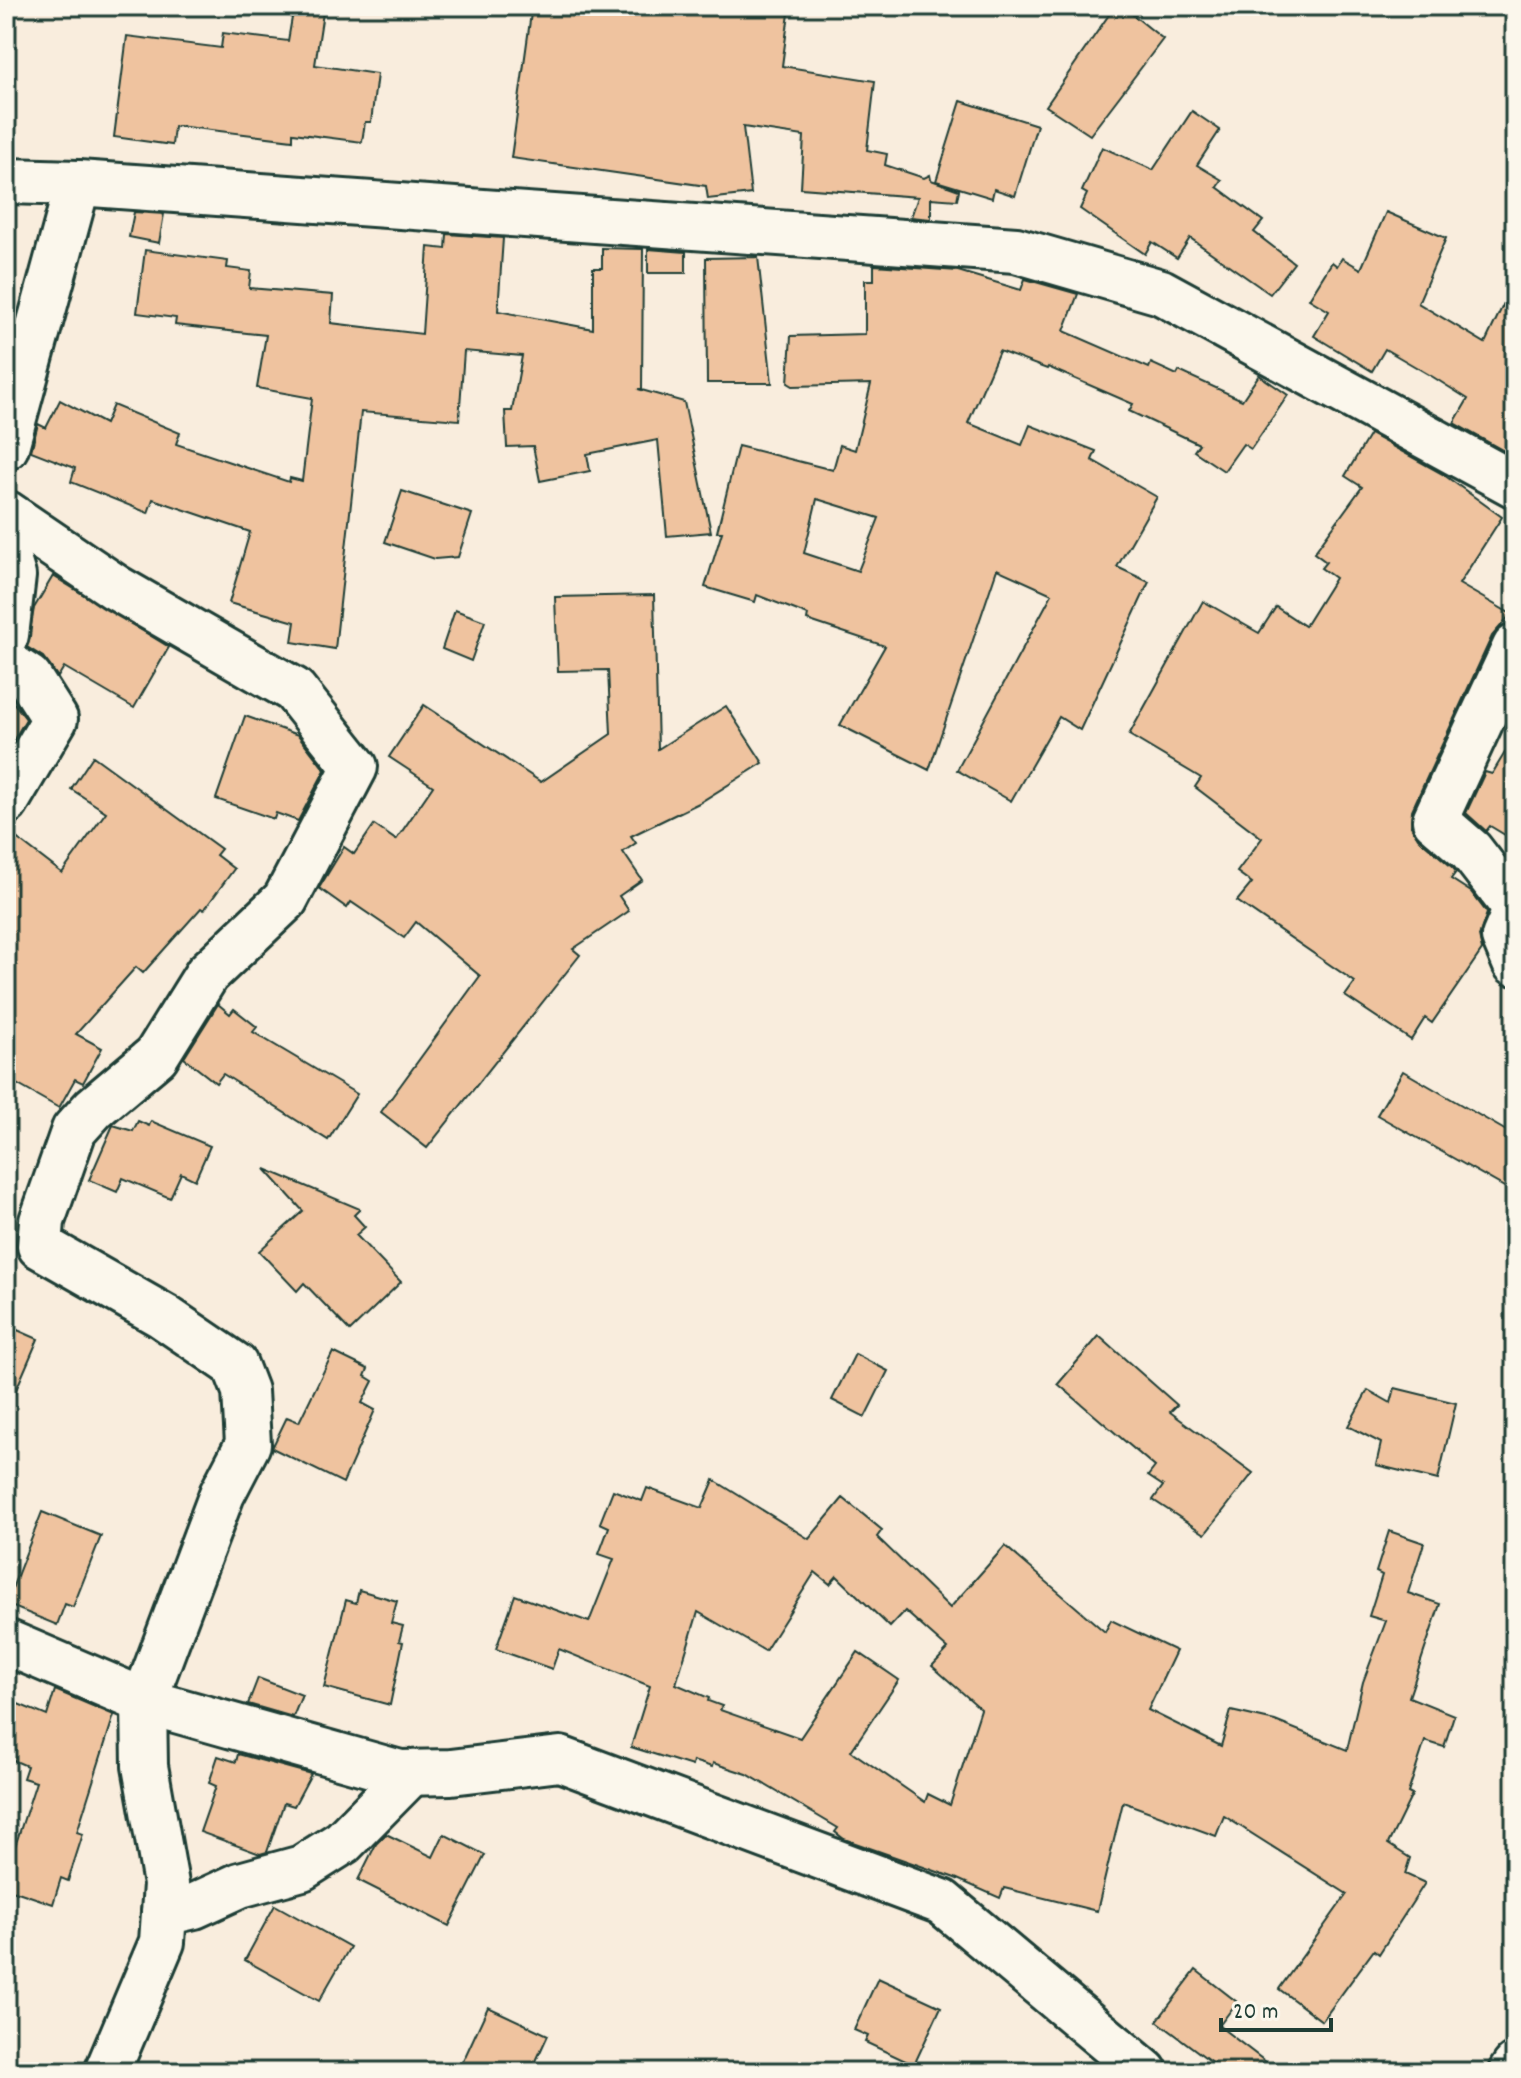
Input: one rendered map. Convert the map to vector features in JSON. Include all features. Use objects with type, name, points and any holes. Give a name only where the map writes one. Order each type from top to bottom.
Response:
[{"type":"street","points":[[6,181],[78,183],[1016,250],[1161,292],[1515,485]]},
{"type":"street","points":[[6,447],[78,183]]},
{"type":"street","points":[[6,513],[115,587],[294,690],[355,767],[285,900],[207,974],[156,1056],[94,1108],[74,1130],[42,1221],[23,1255],[163,1316],[235,1365],[245,1391],[248,1444],[222,1494],[144,1701],[145,1766],[166,1884],[162,1942],[107,2072]]},
{"type":"street","points":[[6,553],[13,576],[6,635]]},
{"type":"street","points":[[1515,647],[1435,820],[1471,851],[1515,909],[1504,937],[1515,963]]},
{"type":"street","points":[[6,663],[29,678],[55,719],[6,802]]},
{"type":"street","points":[[6,1642],[144,1701],[400,1773],[451,1772],[560,1759],[942,1902],[1145,2072]]},
{"type":"street","points":[[164,1913],[194,1906],[240,1885],[302,1868],[343,1842],[411,1773]]},
{"type":"street","points":[[1511,2072],[1515,2066]]},
{"type":"building","points":[[294,6],[324,6],[315,65],[377,74],[371,122],[365,122],[362,142],[293,133],[293,140],[178,126],[174,127],[172,145],[114,137],[127,36],[221,48],[223,33],[288,41]]},
{"type":"building","points":[[532,6],[790,6],[782,66],[875,81],[867,150],[887,154],[885,165],[924,178],[930,175],[931,180],[959,190],[957,200],[931,198],[931,219],[911,217],[918,197],[801,188],[804,136],[743,127],[751,194],[708,199],[706,186],[511,158]]},
{"type":"building","points":[[1115,6],[1122,6],[1163,39],[1090,135],[1046,106]]},
{"type":"building","points":[[961,101],[1037,125],[1015,196],[994,189],[992,198],[936,181]]},
{"type":"building","points":[[1192,111],[1220,130],[1197,165],[1222,180],[1217,187],[1263,221],[1254,232],[1294,263],[1270,294],[1190,238],[1177,258],[1152,242],[1145,254],[1080,209],[1087,194],[1082,191],[1102,147],[1153,170]]},
{"type":"building","points":[[134,212],[164,214],[159,243],[129,237]]},
{"type":"building","points":[[1386,212],[1446,238],[1418,303],[1485,343],[1515,280],[1515,457],[1454,423],[1468,399],[1433,377],[1385,349],[1372,371],[1314,336],[1329,311],[1309,299],[1332,262],[1337,266],[1342,258],[1361,269]]},
{"type":"building","points":[[447,234],[503,238],[498,311],[593,329],[593,268],[602,268],[602,248],[643,249],[642,389],[638,389],[684,402],[711,532],[667,536],[658,440],[587,454],[590,471],[540,481],[533,446],[507,447],[505,411],[512,411],[522,356],[464,351],[459,420],[361,412],[335,649],[292,642],[295,622],[229,603],[250,532],[153,499],[148,513],[71,482],[75,468],[31,451],[38,424],[46,428],[60,400],[105,424],[113,405],[180,433],[176,444],[289,482],[290,478],[302,481],[312,398],[257,388],[266,335],[175,325],[176,318],[137,313],[145,250],[228,261],[227,268],[251,271],[249,288],[333,295],[331,323],[422,334],[428,247],[446,249]]},
{"type":"building","points":[[648,249],[686,252],[686,273],[648,273]]},
{"type":"building","points":[[758,257],[772,383],[707,383],[706,258]]},
{"type":"building","points":[[874,265],[958,271],[1021,290],[1025,279],[1078,294],[1064,331],[1149,368],[1151,363],[1177,375],[1179,371],[1242,400],[1259,375],[1288,395],[1251,449],[1243,444],[1224,471],[1194,451],[1199,444],[1129,411],[1133,404],[1048,367],[999,351],[968,423],[1022,445],[1030,425],[1096,451],[1092,460],[1157,497],[1117,567],[1149,582],[1080,730],[1059,717],[1011,801],[957,770],[1052,594],[997,569],[929,770],[840,725],[885,646],[807,620],[808,615],[757,595],[755,602],[705,587],[722,532],[717,532],[738,446],[833,470],[840,445],[855,450],[871,384],[793,386],[788,383],[791,336],[865,334],[865,280],[874,280]],"holes":[[[817,499],[879,518],[858,571],[804,553]]]},
{"type":"building","points":[[1370,434],[1444,475],[1502,517],[1459,584],[1511,614],[1492,636],[1412,810],[1411,826],[1418,838],[1453,868],[1456,872],[1451,879],[1471,892],[1487,913],[1479,936],[1482,950],[1432,1023],[1425,1018],[1411,1040],[1345,996],[1355,982],[1237,901],[1252,883],[1237,872],[1262,838],[1195,787],[1201,778],[1129,735],[1203,601],[1259,633],[1276,607],[1305,626],[1335,578],[1321,568],[1326,562],[1314,553],[1362,487],[1345,476]]},
{"type":"building","points":[[402,491],[472,514],[458,557],[435,559],[385,542]]},
{"type":"building","points":[[53,576],[169,647],[134,708],[64,667],[58,677],[43,657],[27,647],[34,608]]},
{"type":"building","points":[[654,595],[658,749],[726,706],[763,763],[699,803],[631,836],[636,843],[623,852],[642,880],[619,896],[629,911],[573,949],[580,955],[427,1148],[381,1112],[480,976],[416,922],[404,938],[351,902],[347,908],[319,888],[344,847],[354,854],[374,825],[396,840],[433,786],[389,757],[424,705],[541,782],[611,734],[608,670],[558,671],[555,597]]},
{"type":"building","points":[[455,610],[485,621],[471,661],[442,649]]},
{"type":"building","points":[[6,693],[26,719],[6,753]]},
{"type":"building","points":[[245,716],[298,735],[325,770],[298,821],[276,813],[274,819],[216,799]]},
{"type":"building","points":[[1515,736],[1515,841],[1490,826],[1486,831],[1466,813],[1485,772],[1492,774]]},
{"type":"building","points":[[93,756],[221,849],[216,855],[234,869],[204,910],[201,908],[143,973],[136,967],[76,1034],[102,1048],[83,1083],[75,1079],[59,1108],[6,1078],[6,830],[62,873],[106,812],[71,789]]},
{"type":"building","points":[[218,1004],[230,1014],[234,1009],[257,1027],[253,1032],[357,1094],[328,1140],[223,1074],[216,1083],[184,1058]]},
{"type":"building","points":[[1403,1071],[1515,1136],[1515,1193],[1377,1115]]},
{"type":"building","points":[[138,1121],[149,1126],[151,1121],[210,1146],[195,1180],[181,1173],[170,1198],[123,1178],[117,1192],[89,1180],[113,1125],[133,1131]]},
{"type":"building","points":[[265,1169],[360,1209],[354,1215],[365,1227],[356,1235],[401,1282],[350,1331],[304,1283],[297,1291],[259,1251],[303,1211]]},
{"type":"building","points":[[6,1325],[38,1339],[6,1413]]},
{"type":"building","points":[[1099,1336],[1177,1405],[1170,1412],[1253,1473],[1205,1534],[1153,1500],[1163,1486],[1148,1476],[1155,1467],[1058,1384]]},
{"type":"building","points":[[333,1352],[368,1369],[365,1376],[373,1381],[362,1403],[375,1410],[343,1483],[272,1448],[287,1417],[299,1422]]},
{"type":"building","points":[[855,1354],[888,1371],[865,1417],[832,1400]]},
{"type":"building","points":[[1395,1388],[1456,1403],[1438,1480],[1376,1465],[1381,1443],[1348,1426],[1368,1390],[1391,1403]]},
{"type":"building","points":[[714,1480],[809,1539],[843,1498],[882,1530],[877,1537],[950,1608],[1005,1546],[1105,1632],[1111,1620],[1176,1651],[1148,1710],[1221,1746],[1231,1711],[1275,1721],[1347,1750],[1363,1682],[1386,1621],[1369,1616],[1382,1575],[1376,1572],[1389,1531],[1424,1543],[1408,1593],[1440,1604],[1409,1697],[1454,1715],[1444,1747],[1425,1741],[1408,1793],[1412,1795],[1388,1844],[1410,1858],[1405,1874],[1425,1883],[1379,1954],[1374,1950],[1322,2021],[1279,1989],[1347,1894],[1224,1816],[1216,1836],[1123,1802],[1097,1911],[1004,1888],[1000,1898],[955,1878],[844,1839],[835,1832],[838,1828],[747,1774],[713,1763],[712,1767],[693,1761],[692,1766],[631,1747],[650,1686],[559,1649],[552,1669],[496,1649],[515,1595],[589,1622],[614,1559],[599,1554],[609,1527],[600,1523],[613,1490],[642,1501],[647,1488],[702,1508]],"holes":[[[815,1572],[830,1584],[837,1576],[890,1627],[905,1611],[948,1649],[932,1666],[981,1709],[950,1805],[928,1794],[925,1802],[851,1751],[899,1680],[858,1652],[800,1738],[720,1710],[722,1706],[708,1701],[709,1698],[676,1684],[698,1612],[765,1651]]]},
{"type":"building","points":[[42,1512],[101,1536],[73,1607],[65,1604],[57,1625],[6,1604]]},
{"type":"building","points":[[359,1590],[397,1601],[391,1623],[403,1626],[399,1641],[403,1642],[390,1705],[324,1687],[346,1600],[356,1603]]},
{"type":"building","points":[[258,1678],[302,1695],[293,1717],[248,1704]]},
{"type":"building","points":[[55,1690],[114,1715],[77,1832],[83,1834],[68,1881],[61,1878],[53,1904],[6,1888],[6,1874],[36,1782],[23,1778],[27,1766],[6,1757],[6,1699],[47,1716]]},
{"type":"building","points":[[238,1754],[311,1774],[294,1806],[284,1803],[267,1852],[260,1854],[200,1832],[216,1786],[209,1783],[218,1756],[236,1762]]},
{"type":"building","points":[[386,1834],[433,1857],[444,1834],[485,1855],[449,1926],[358,1880],[376,1844]]},
{"type":"building","points":[[275,1905],[350,1947],[319,2001],[245,1960]]},
{"type":"building","points":[[1196,1970],[1237,2002],[1219,2026],[1279,2072],[1225,2072],[1157,2021]]},
{"type":"building","points":[[878,1978],[941,2007],[914,2065],[865,2042],[868,2036],[854,2030]]},
{"type":"building","points":[[488,2007],[548,2035],[531,2072],[458,2072]]}]
